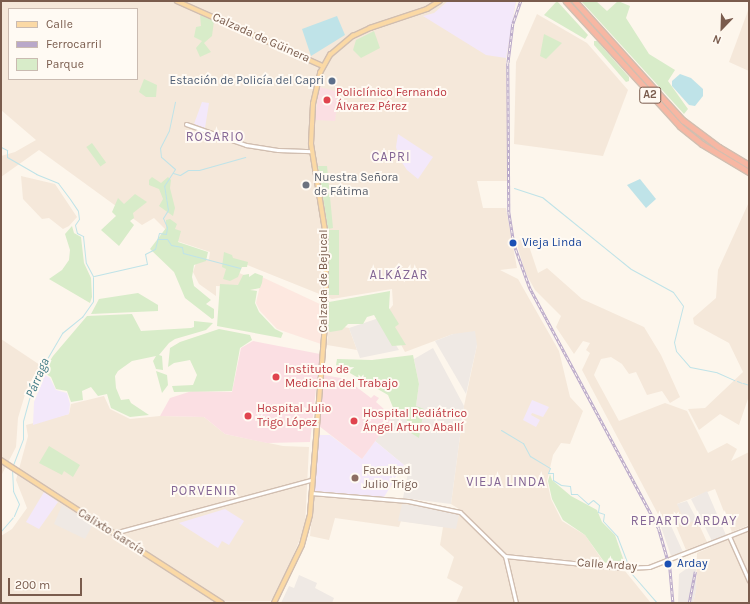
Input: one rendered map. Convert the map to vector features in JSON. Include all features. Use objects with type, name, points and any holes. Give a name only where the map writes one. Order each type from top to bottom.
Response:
[{"type":"highway","name":"A2","points":[[566,1],[680,126],[702,144],[749,172]]},
{"type":"highway","name":"A2","points":[[575,1],[683,120],[713,143],[749,165]]},
{"type":"main road","name":"Calzada de Güinera","points":[[177,1],[323,66]]},
{"type":"main road","name":"Calzada de Bejucal","points":[[274,603],[308,530],[311,480],[325,330],[326,237],[312,151],[313,104],[323,66],[339,47],[361,32],[427,9],[440,1]]},
{"type":"main road","name":"Calixto García","points":[[1,460],[222,603]]},
{"type":"street","points":[[186,124],[246,145],[278,150],[312,151]]},
{"type":"street","points":[[114,534],[311,480]]},
{"type":"street","points":[[311,493],[408,501],[454,508],[505,556],[516,603]]},
{"type":"street","name":"Calle Arday","points":[[505,556],[609,567],[649,568],[749,528]]},
{"type":"street","points":[[729,536],[749,581]]},
{"type":"shaded area","points":[[1,1],[516,1],[506,58],[509,181],[477,181],[483,208],[506,208],[517,268],[500,270],[518,279],[559,351],[570,397],[583,411],[570,444],[561,443],[553,455],[547,481],[551,499],[562,521],[585,535],[605,564],[507,554],[462,511],[451,504],[464,406],[477,345],[453,334],[405,352],[385,315],[393,305],[392,289],[332,299],[225,256],[224,267],[249,277],[250,287],[216,286],[216,296],[199,284],[193,272],[196,263],[209,259],[210,252],[177,241],[154,218],[142,225],[39,150],[1,177],[1,156],[15,152],[36,140],[1,110]]},
{"type":"shaded area","points":[[448,1],[516,1],[506,58],[486,55],[423,16],[434,13]]},
{"type":"shaded area","points":[[749,8],[749,71],[729,62]]},
{"type":"shaded area","points":[[537,14],[587,43],[628,90],[603,156],[514,144],[516,62]]},
{"type":"shaded area","name":"Policlínico Fernando Álvarez Pérez","points":[[319,87],[339,92],[335,121],[315,120]]},
{"type":"shaded area","points":[[202,102],[209,103],[205,128],[194,124]]},
{"type":"shaded area","points":[[398,134],[433,157],[418,179],[407,170],[399,158],[396,147]]},
{"type":"shaded area","points":[[21,176],[55,184],[77,217],[69,226],[63,229],[49,218],[42,219],[23,199]]},
{"type":"shaded area","points":[[749,202],[749,396],[739,425],[720,414],[699,430],[688,409],[705,408],[743,372],[729,343],[694,324],[693,318],[716,298],[718,270]]},
{"type":"shaded area","points":[[522,239],[529,246],[538,273],[547,268],[582,299],[644,327],[661,355],[680,397],[670,403],[662,391],[647,395],[636,372],[629,374],[622,364],[611,357],[601,359],[594,375],[619,421],[665,403],[687,411],[708,453],[727,443],[737,449],[731,461],[749,452],[749,525],[732,532],[715,489],[677,504],[697,520],[707,542],[686,550],[671,514],[660,518],[582,370],[590,353],[586,350],[590,343],[583,341],[574,354],[556,327],[561,316],[535,290],[525,272],[516,241]]},
{"type":"shaded area","points":[[262,277],[322,305],[321,344],[277,329],[260,311],[256,303]]},
{"type":"shaded area","points":[[379,318],[399,350],[360,358],[349,328]]},
{"type":"shaded area","points":[[329,324],[349,328],[357,350],[327,345]]},
{"type":"shaded area","points":[[475,331],[477,345],[466,394],[435,341],[453,334]]},
{"type":"shaded area","points":[[1,339],[40,365],[26,391],[18,418],[16,447],[1,476]]},
{"type":"shaded area","name":"Hospital Julio Trigo López","points":[[253,341],[320,354],[310,442],[267,443],[225,434],[204,417],[160,416],[170,398],[192,391],[232,392],[241,348]]},
{"type":"shaded area","points":[[433,348],[464,406],[451,504],[403,498],[410,463],[404,465],[375,441],[393,417],[400,414],[407,419],[416,406],[419,384],[414,359]]},
{"type":"shaded area","points":[[45,375],[50,378],[56,390],[67,393],[70,404],[69,414],[33,425],[34,402]]},
{"type":"shaded area","name":"Hospital Pediátrico Ángel Arturo Aballí","points":[[324,375],[346,379],[371,398],[374,395],[379,398],[376,402],[393,417],[362,459],[319,426]]},
{"type":"shaded area","points":[[104,396],[110,409],[130,419],[160,416],[204,417],[225,434],[283,446],[309,447],[305,527],[277,595],[270,601],[1,603],[1,536],[12,529],[27,508],[16,480],[28,436],[26,425],[69,414],[71,404]]},
{"type":"shaded area","points":[[532,400],[549,407],[543,417],[532,413],[531,415],[540,420],[536,427],[523,420]]},
{"type":"shaded area","name":"Facultad Julio Trigo","points":[[317,435],[330,435],[362,459],[375,441],[404,465],[384,497],[313,491]]},
{"type":"shaded area","points":[[707,491],[726,535],[712,541],[691,499]]},
{"type":"shaded area","points":[[44,492],[58,502],[39,529],[26,522]]},
{"type":"shaded area","points":[[314,495],[400,502],[455,511],[502,556],[625,571],[651,603],[456,603],[463,587],[447,578],[454,557],[440,545],[443,527],[401,521],[399,527],[335,518],[329,540],[310,536]]},
{"type":"shaded area","points":[[687,501],[697,520],[686,524],[677,504]]},
{"type":"shaded area","points":[[402,504],[449,510],[459,515],[456,529],[398,521]]},
{"type":"shaded area","points":[[62,505],[93,524],[85,539],[54,524]]},
{"type":"shaded area","points":[[225,509],[244,521],[229,545],[222,541],[218,548],[179,523]]},
{"type":"shaded area","points":[[667,517],[683,552],[671,556],[659,521]]},
{"type":"shaded area","points":[[749,530],[749,603],[693,603],[696,590],[697,553]]},
{"type":"shaded area","points":[[693,564],[696,565],[696,590],[693,603],[678,603],[679,574]]},
{"type":"shaded area","points":[[299,575],[317,583],[315,588],[334,598],[332,603],[281,603],[289,586],[294,588]]},
{"type":"green space","points":[[557,1],[588,35],[585,39],[544,15]]},
{"type":"green space","points":[[568,1],[672,112],[699,136],[749,167],[749,170],[697,137],[670,113]]},
{"type":"green space","points":[[581,1],[596,1],[607,11],[618,1],[630,6],[626,18],[649,54],[675,70],[668,81],[688,109],[684,114]]},
{"type":"green space","points":[[200,15],[214,21],[212,36],[204,43],[211,52],[200,57],[196,48],[202,41],[194,37],[196,27],[201,26]]},
{"type":"green space","points":[[374,31],[380,48],[361,58],[353,50],[356,40]]},
{"type":"green space","points":[[544,34],[562,43],[546,59],[540,56]]},
{"type":"green space","points":[[594,41],[597,41],[629,77],[629,81],[626,82],[594,45]]},
{"type":"green space","points":[[144,79],[157,85],[156,97],[146,97],[139,92]]},
{"type":"green space","points":[[92,143],[106,162],[100,167],[86,147]]},
{"type":"green space","points":[[318,166],[327,166],[333,228],[328,229]]},
{"type":"green space","points":[[152,177],[161,183],[168,177],[171,180],[170,188],[175,208],[173,216],[159,206],[163,199],[159,189],[149,185],[149,180]]},
{"type":"green space","points":[[135,194],[147,202],[133,213],[134,218],[130,221],[134,225],[119,246],[101,230],[116,216],[112,212],[118,198],[124,204]]},
{"type":"green space","points":[[170,219],[177,224],[175,229],[181,231],[178,242],[208,252],[206,261],[194,265],[192,277],[194,286],[211,300],[206,304],[214,309],[214,318],[212,319],[185,298],[174,272],[150,249],[166,228],[166,220]]},
{"type":"green space","points":[[72,226],[74,233],[81,237],[84,263],[91,278],[92,297],[90,303],[49,279],[62,270],[69,260],[70,250],[65,234]]},
{"type":"green space","points":[[328,230],[339,230],[339,295],[328,295]]},
{"type":"green space","points":[[224,252],[232,255],[233,258],[248,262],[247,267],[242,267],[238,277],[230,281],[223,279],[226,269],[222,267]]},
{"type":"green space","points":[[255,273],[263,276],[260,288],[250,290],[257,291],[255,303],[259,312],[275,329],[283,333],[281,338],[217,326],[220,284],[238,285],[243,275],[249,274],[249,277]]},
{"type":"green space","points":[[390,291],[389,308],[399,324],[395,327],[406,345],[392,346],[374,315],[367,317],[363,324],[348,324],[342,330],[330,332],[327,329],[329,302]]},
{"type":"green space","points":[[138,293],[158,305],[158,311],[91,314],[99,299]]},
{"type":"green space","points":[[132,314],[141,331],[191,328],[194,327],[194,321],[213,323],[206,330],[175,339],[169,343],[159,355],[162,356],[163,370],[156,369],[153,361],[156,356],[132,361],[118,371],[115,376],[116,388],[121,400],[129,399],[131,403],[149,415],[130,417],[111,408],[107,394],[98,396],[91,387],[82,391],[83,400],[71,402],[67,391],[56,389],[51,377],[43,372],[53,356],[87,316]]},
{"type":"green space","points":[[219,329],[250,335],[252,340],[240,348],[232,391],[174,392],[172,386],[193,385],[197,375],[190,360],[174,363],[168,367],[170,348],[180,342]]},
{"type":"green space","points":[[413,355],[419,384],[416,406],[424,409],[419,438],[406,430],[407,419],[396,415],[388,395],[336,365],[337,359],[372,360]]},
{"type":"green space","points":[[156,371],[167,375],[168,385],[162,393]]},
{"type":"green space","points":[[49,446],[80,465],[73,477],[64,471],[62,475],[39,463]]},
{"type":"green space","points":[[550,474],[552,480],[571,496],[597,510],[602,522],[615,535],[625,564],[605,563],[585,535],[563,520],[552,499],[548,481]]},
{"type":"water","points":[[337,16],[345,35],[311,56],[302,29]]},
{"type":"water","points":[[680,74],[691,78],[703,89],[703,96],[695,106],[689,105],[672,86],[672,81]]},
{"type":"water","points":[[640,179],[656,199],[646,208],[627,185]]},
{"type":"waterway","points":[[94,276],[147,264],[145,254],[155,249],[159,233],[166,234],[167,227],[163,218],[168,210],[164,186],[175,169],[161,157],[160,148],[169,130],[175,102]]},
{"type":"waterway","points":[[1,147],[7,150],[7,157],[36,174],[58,183],[70,199],[78,211],[79,219],[75,225],[77,233],[83,236],[86,263],[93,276]]},
{"type":"waterway","points":[[173,173],[180,175],[188,170],[199,170],[245,157]]},
{"type":"waterway","points":[[514,188],[542,197],[631,269],[673,292],[683,306],[674,342],[676,351],[690,367],[716,372],[734,380]]},
{"type":"waterway","points":[[158,239],[167,239],[171,245],[182,247],[183,253],[240,268]]},
{"type":"waterway","name":"Párraga","points":[[13,465],[23,439],[23,421],[34,381],[62,333],[82,317],[93,301],[93,277]]},
{"type":"waterway","points":[[737,381],[742,383]]},
{"type":"waterway","points":[[743,383],[749,385]]},
{"type":"waterway","points":[[501,430],[523,443],[530,456],[550,468],[548,473],[553,473],[553,480],[561,485],[570,486],[571,494],[577,494],[588,504],[593,500],[599,505],[598,512],[604,514],[603,521],[617,536],[628,564]]},
{"type":"waterway","name":"Párraga","points":[[12,469],[13,491],[19,504],[14,516]]},
{"type":"waterway","name":"Párraga","points":[[1,531],[13,517]]},
{"type":"waterway","points":[[631,573],[657,603]]},
{"type":"railway","points":[[521,1],[513,24],[508,63],[509,212],[514,244],[530,288],[659,529],[670,567],[673,603]]},
{"type":"railway","points":[[689,603],[695,572]]},
{"type":"place","name":"Estación de Policía del Capri","points":[[332,81]]},
{"type":"place","name":"Policlínico Fernando Álvarez Pérez","points":[[327,100]]},
{"type":"place","name":"Nuestra Señora de Fátima","points":[[306,185]]},
{"type":"place","name":"Vieja Linda","points":[[513,243]]},
{"type":"place","name":"Instituto de Medicina del Trabajo","points":[[276,377]]},
{"type":"place","name":"Hospital Julio Trigo López","points":[[248,416]]},
{"type":"place","name":"Hospital Pediátrico Ángel Arturo Aballí","points":[[354,421]]},
{"type":"place","name":"Facultad Julio Trigo","points":[[355,478]]},
{"type":"place","name":"Arday","points":[[668,564]]},
{"type":"district","name":"ROSARIO","points":[[215,137]]},
{"type":"district","name":"CAPRI","points":[[391,157]]},
{"type":"district","name":"ALKÁZAR","points":[[399,275]]},
{"type":"district","name":"VIEJA LINDA","points":[[506,482]]},
{"type":"district","name":"PORVENIR","points":[[204,491]]},
{"type":"district","name":"REPARTO ARDAY","points":[[684,521]]}]
